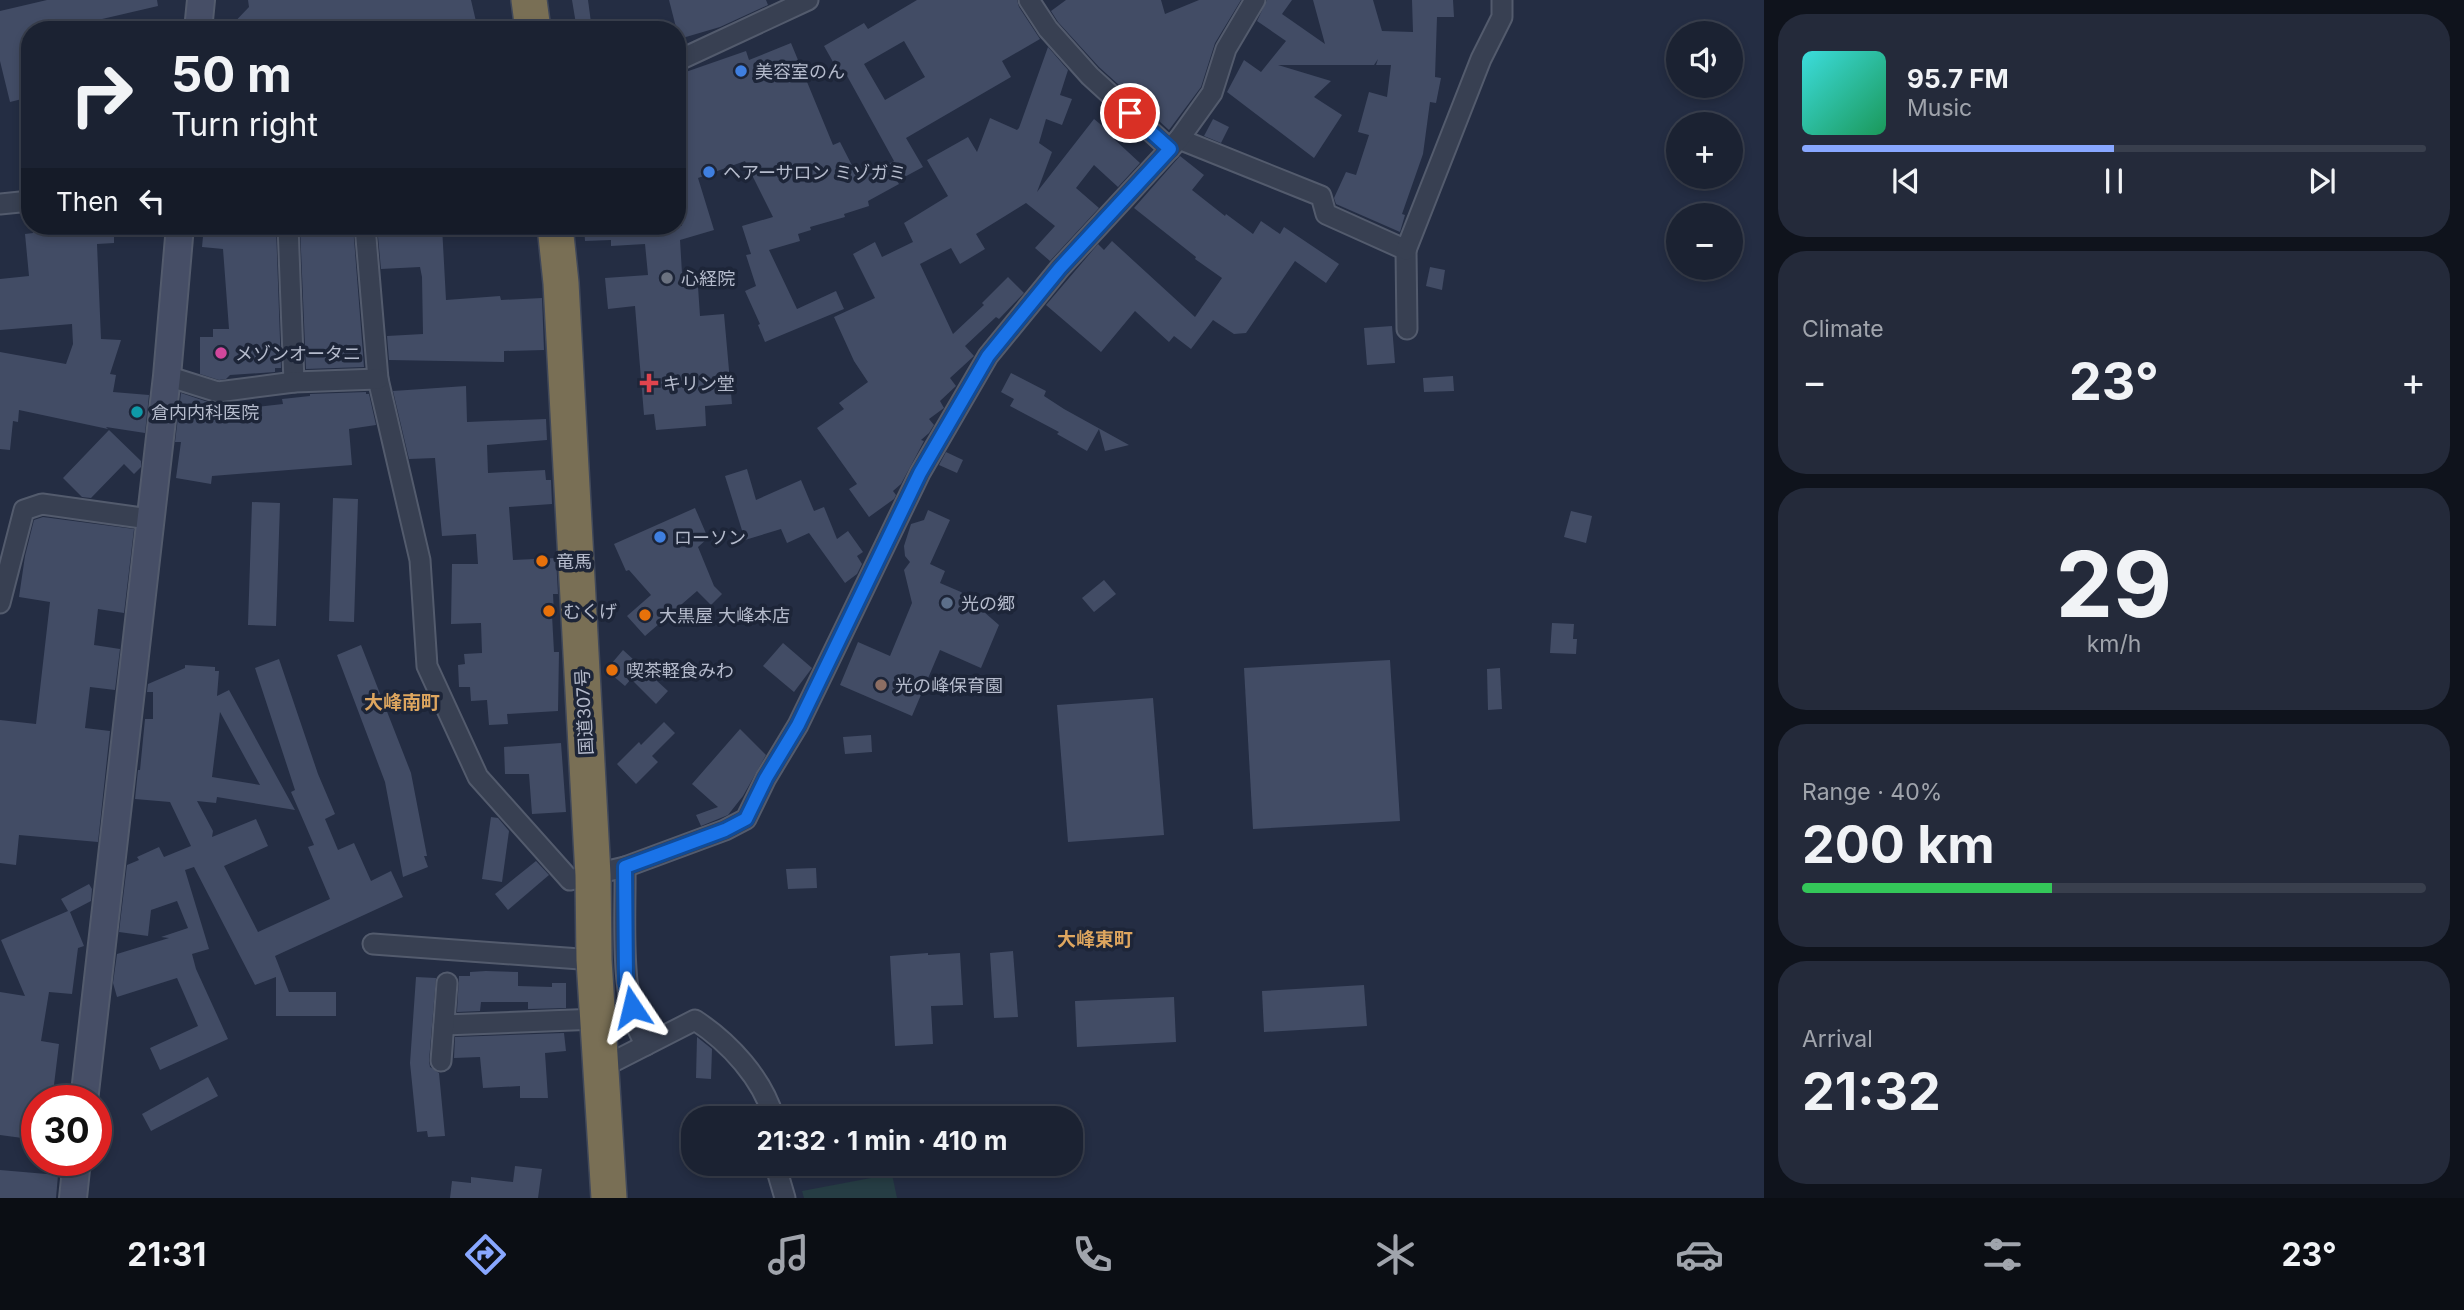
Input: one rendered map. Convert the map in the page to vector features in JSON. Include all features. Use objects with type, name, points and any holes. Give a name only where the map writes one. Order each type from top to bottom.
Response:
[{"type":"highway","points":[[529,0],[532,21]]},
{"type":"highway","name":"国道307号","points":[[556,235],[609,871],[594,960],[608,1198]]},
{"type":"street","points":[[199,21],[201,0]]},
{"type":"street","points":[[686,57],[808,0]]},
{"type":"street","points":[[1029,0],[1048,29],[1090,76],[1175,144],[1321,196],[1326,214],[1406,250]]},
{"type":"street","points":[[366,235],[378,379],[420,560],[427,666],[478,776],[570,880],[609,871],[725,830],[746,819],[766,778],[798,725],[920,473],[988,356],[1060,268],[1175,144],[1212,93],[1226,49],[1255,0]]},
{"type":"street","points":[[1407,329],[1406,250],[1480,59],[1502,17],[1502,0]]},
{"type":"street","points":[[0,204],[21,202]]},
{"type":"street","points":[[85,1085],[167,376],[179,235]]},
{"type":"street","points":[[288,235],[295,382]]},
{"type":"street","points":[[167,376],[218,392],[295,382],[378,379]]},
{"type":"street","points":[[0,603],[24,510],[42,504],[149,519]]},
{"type":"street","points":[[609,871],[626,982],[638,1032],[646,1045]]},
{"type":"street","points":[[373,944],[594,960]]},
{"type":"street","points":[[441,1061],[447,983]]},
{"type":"street","points":[[444,1025],[598,1019]]},
{"type":"street","points":[[601,1068],[695,1020],[717,1034],[756,1079],[768,1106]]},
{"type":"street","points":[[73,1198],[75,1176]]},
{"type":"street","points":[[779,1176],[785,1198]]},
{"type":"shaded area","points":[[892,1176],[897,1198],[804,1198],[802,1191]]},
{"type":"building","points":[[47,0],[157,0],[158,6],[94,21],[21,21],[21,99],[10,102],[0,61],[0,11]]},
{"type":"building","points":[[248,0],[471,0],[476,21],[236,21],[249,7]]},
{"type":"building","points":[[572,0],[588,0],[591,21],[576,21]]},
{"type":"building","points":[[669,0],[766,0],[768,5],[720,27],[686,37],[686,21],[674,21]]},
{"type":"building","points":[[917,0],[1017,0],[1040,39],[1002,61],[1011,77],[906,138],[923,167],[868,201],[869,206],[844,214],[845,217],[810,227],[811,230],[798,234],[800,241],[769,250],[797,309],[836,291],[844,309],[765,342],[745,291],[756,286],[746,255],[751,254],[742,226],[773,217],[745,161],[698,178],[714,230],[680,240],[682,273],[697,272],[700,316],[724,314],[732,404],[705,406],[706,426],[656,430],[654,414],[644,415],[635,306],[608,309],[605,278],[648,275],[645,244],[611,246],[611,240],[585,241],[585,235],[686,235],[686,72],[746,51],[749,60],[791,43],[833,145],[840,142],[859,179],[894,161],[846,74],[841,76],[824,46],[864,23],[868,29]],"holes":[[[904,41],[925,77],[885,100],[864,64]]]},
{"type":"building","points":[[1066,0],[1161,0],[1165,14],[1199,0],[1241,0],[1215,43],[1201,87],[1169,130],[1099,67],[1058,22],[1051,11]]},
{"type":"building","points":[[1267,0],[1292,0],[1282,14],[1325,44],[1313,0],[1373,0],[1382,31],[1413,32],[1412,0],[1453,0],[1454,17],[1437,17],[1435,77],[1441,78],[1436,103],[1430,102],[1423,154],[1402,214],[1405,215],[1400,232],[1336,204],[1334,198],[1346,172],[1356,175],[1369,135],[1358,132],[1369,92],[1387,97],[1391,65],[1376,65],[1378,59],[1374,65],[1278,65],[1331,81],[1314,97],[1342,115],[1314,158],[1227,92],[1244,60],[1261,72],[1286,41],[1257,21]]},
{"type":"building","points":[[1048,47],[1068,70],[1060,95],[1072,99],[1062,125],[1046,119],[1039,143],[1052,152],[1037,192],[1094,119],[1116,137],[1114,139],[1140,163],[1118,187],[1094,165],[1076,188],[1099,208],[1050,261],[1035,248],[1055,226],[1026,203],[976,234],[985,249],[960,264],[951,248],[920,264],[953,334],[984,305],[982,303],[1008,277],[1024,293],[999,319],[996,317],[965,346],[974,356],[950,378],[956,386],[940,401],[944,408],[929,419],[934,425],[921,440],[924,441],[901,484],[893,491],[896,495],[894,499],[869,517],[849,489],[857,484],[817,428],[844,409],[839,403],[868,382],[854,361],[834,317],[875,298],[853,254],[875,242],[882,257],[913,242],[904,223],[948,196],[927,160],[968,137],[977,152],[990,118],[1017,130]]},
{"type":"building","points":[[1213,119],[1229,127],[1221,143],[1204,136]]},
{"type":"building","points":[[1180,156],[1204,175],[1192,190],[1225,216],[1226,214],[1253,234],[1261,221],[1280,234],[1284,227],[1339,264],[1326,283],[1295,261],[1246,333],[1234,334],[1213,320],[1191,349],[1174,336],[1169,342],[1135,311],[1101,352],[1046,305],[1098,244],[1104,250],[1112,241],[1195,317],[1222,278],[1134,208]]},
{"type":"building","points":[[25,235],[114,235],[114,243],[97,244],[101,339],[121,340],[110,374],[116,375],[113,392],[149,395],[145,433],[106,427],[108,429],[19,410],[18,422],[13,421],[10,450],[0,449],[0,352],[66,364],[73,344],[72,324],[0,330],[0,279],[29,276]]},
{"type":"building","points":[[203,235],[276,235],[281,368],[275,368],[275,372],[230,375],[219,380],[200,374],[200,337],[213,337],[213,329],[229,329],[223,249],[202,247]]},
{"type":"building","points":[[300,235],[354,235],[364,367],[306,369]]},
{"type":"building","points":[[378,235],[442,235],[446,300],[500,296],[501,300],[542,298],[544,350],[504,351],[504,362],[389,360],[387,336],[423,334],[422,277],[420,267],[381,269]]},
{"type":"building","points":[[1430,267],[1445,270],[1442,290],[1426,286]]},
{"type":"building","points":[[1392,326],[1395,363],[1367,365],[1364,328]]},
{"type":"building","points":[[1011,373],[1046,391],[1044,396],[1064,409],[1129,445],[1105,451],[1099,429],[1087,451],[1057,434],[1059,432],[1010,406],[1014,399],[1001,392]]},
{"type":"building","points":[[1453,376],[1454,391],[1424,392],[1423,378]]},
{"type":"building","points":[[466,386],[467,422],[546,419],[547,440],[487,445],[488,473],[545,470],[546,480],[551,480],[552,504],[509,507],[513,560],[556,558],[558,594],[553,594],[552,615],[554,652],[559,652],[558,711],[507,714],[508,724],[489,725],[487,700],[471,701],[470,687],[459,687],[458,665],[465,664],[464,654],[482,653],[481,623],[451,624],[452,564],[478,564],[476,534],[442,536],[435,458],[409,459],[393,391]]},
{"type":"building","points":[[181,393],[214,404],[223,404],[221,411],[283,404],[282,399],[310,394],[369,394],[376,425],[349,429],[352,465],[212,476],[211,484],[176,478],[181,442],[175,442]]},
{"type":"building","points":[[109,430],[141,461],[141,467],[134,474],[124,464],[91,498],[82,497],[63,478]]},
{"type":"building","points":[[946,452],[963,460],[957,473],[939,465]]},
{"type":"building","points":[[747,469],[756,500],[801,480],[814,511],[824,507],[837,539],[848,531],[863,552],[857,556],[862,564],[857,574],[845,583],[809,533],[787,543],[781,529],[745,540],[725,476]]},
{"type":"building","points":[[333,498],[358,499],[354,622],[329,621]]},
{"type":"building","points":[[252,502],[280,503],[276,626],[248,625]]},
{"type":"building","points":[[695,508],[708,538],[698,547],[714,586],[722,594],[711,605],[697,591],[645,636],[627,616],[651,595],[629,570],[626,571],[614,544]]},
{"type":"building","points":[[928,510],[950,520],[930,564],[945,571],[940,583],[961,592],[999,625],[981,668],[940,650],[912,716],[840,685],[858,642],[890,656],[912,603],[904,570],[910,562],[905,556],[904,546],[911,524],[924,520]]},
{"type":"building","points":[[1571,511],[1592,516],[1586,543],[1564,537]]},
{"type":"building","points":[[43,517],[134,529],[124,613],[98,609],[94,645],[120,649],[115,690],[90,687],[85,728],[110,731],[98,842],[19,835],[16,865],[0,863],[0,720],[36,724],[50,602],[19,597],[34,520]]},
{"type":"building","points":[[1104,580],[1116,594],[1094,612],[1082,598]]},
{"type":"building","points":[[1552,623],[1574,624],[1576,654],[1550,653]]},
{"type":"building","points":[[783,643],[812,668],[794,692],[763,666]]},
{"type":"building","points":[[361,645],[411,773],[427,856],[424,856],[428,867],[403,877],[385,782],[337,655]]},
{"type":"building","points":[[623,650],[668,691],[656,704],[631,679],[625,686],[606,670]]},
{"type":"building","points":[[279,659],[318,774],[335,814],[325,819],[338,850],[354,843],[371,881],[391,871],[403,897],[275,956],[289,992],[336,992],[336,1016],[276,1016],[276,977],[255,985],[194,867],[185,870],[209,949],[192,954],[196,969],[228,1039],[160,1070],[150,1048],[198,1026],[177,978],[117,997],[113,983],[117,954],[169,938],[161,937],[188,928],[177,901],[151,910],[148,936],[119,932],[127,865],[159,847],[164,857],[191,846],[170,802],[135,799],[145,719],[153,719],[153,692],[147,692],[148,684],[185,668],[185,665],[215,667],[215,671],[219,671],[217,696],[229,690],[295,810],[217,797],[216,803],[197,801],[213,831],[212,837],[256,819],[268,846],[224,866],[258,932],[330,899],[308,847],[314,845],[291,792],[295,790],[255,668]],"holes":[[[220,712],[260,785],[212,777]]]},
{"type":"building","points":[[1390,660],[1400,821],[1253,829],[1244,668]]},
{"type":"building","points":[[1500,668],[1502,709],[1488,710],[1487,669]]},
{"type":"building","points":[[1153,698],[1164,835],[1068,842],[1057,705]]},
{"type":"building","points":[[664,722],[675,733],[652,756],[658,762],[636,784],[617,764]]},
{"type":"building","points":[[740,729],[766,755],[743,796],[728,815],[701,826],[696,815],[718,807],[692,784]]},
{"type":"building","points":[[871,735],[872,752],[845,754],[843,737]]},
{"type":"building","points":[[561,743],[566,812],[532,814],[529,774],[505,774],[504,747]]},
{"type":"building","points":[[491,817],[498,818],[509,831],[502,882],[482,879]]},
{"type":"building","points":[[536,861],[549,875],[508,910],[495,894]]},
{"type":"building","points":[[816,868],[817,888],[788,889],[786,869]]},
{"type":"building","points":[[89,884],[92,889],[91,901],[70,912],[84,946],[78,948],[72,994],[49,992],[41,1041],[59,1044],[54,1085],[21,1085],[21,1138],[0,1135],[0,992],[25,996],[1,940],[68,911],[61,899]]},
{"type":"building","points":[[1013,951],[1018,1017],[994,1018],[990,953]]},
{"type":"building","points":[[960,953],[963,1005],[931,1006],[933,1044],[895,1046],[890,956]]},
{"type":"building","points":[[486,971],[518,972],[518,986],[552,987],[552,983],[566,983],[566,1008],[528,1009],[528,1002],[481,1002],[480,1011],[457,1012],[459,976]]},
{"type":"building","points":[[416,977],[436,978],[429,1061],[430,1067],[439,1073],[445,1136],[428,1137],[427,1131],[417,1132],[410,1063]]},
{"type":"building","points":[[1364,985],[1367,1026],[1264,1032],[1262,991]]},
{"type":"building","points":[[1174,997],[1176,1042],[1077,1047],[1075,1001]]},
{"type":"building","points":[[564,1033],[566,1051],[545,1053],[548,1098],[520,1098],[520,1086],[483,1088],[480,1057],[454,1058],[455,1037]]},
{"type":"building","points":[[697,1037],[712,1049],[711,1079],[696,1078]]},
{"type":"building","points":[[208,1077],[218,1096],[151,1131],[142,1114]]},
{"type":"building","points":[[515,1166],[542,1169],[538,1198],[450,1198],[452,1181],[471,1183],[471,1177],[513,1182]]},
{"type":"building","points":[[0,1170],[21,1172],[21,1176],[58,1176],[56,1198],[0,1198]]},
{"type":"place","name":"美容室のん","points":[[741,71]]},
{"type":"place","name":"ヘアーサロン ミゾガミ","points":[[709,172]]},
{"type":"place","name":"心経院","points":[[667,278]]},
{"type":"place","name":"メゾンオータニ","points":[[221,353]]},
{"type":"place","name":"キリン堂","points":[[649,383]]},
{"type":"place","name":"倉内内科医院","points":[[137,412]]},
{"type":"place","name":"ローソン","points":[[660,537]]},
{"type":"place","name":"竜馬","points":[[542,561]]},
{"type":"place","name":"光の郷","points":[[947,603]]},
{"type":"place","name":"むくげ","points":[[549,611]]},
{"type":"place","name":"大黒屋 大峰本店","points":[[645,615]]},
{"type":"place","name":"喫茶軽食みわ","points":[[612,670]]},
{"type":"place","name":"光の峰保育園","points":[[881,685]]},
{"type":"district","name":"大峰南町","points":[[402,702]]},
{"type":"district","name":"大峰東町","points":[[1095,939]]},
{"type":"route","points":[[632,1007],[626,982],[625,867],[725,830],[746,819],[766,778],[798,725],[920,473],[988,356],[1060,268],[1170,149],[1130,113]]}]
